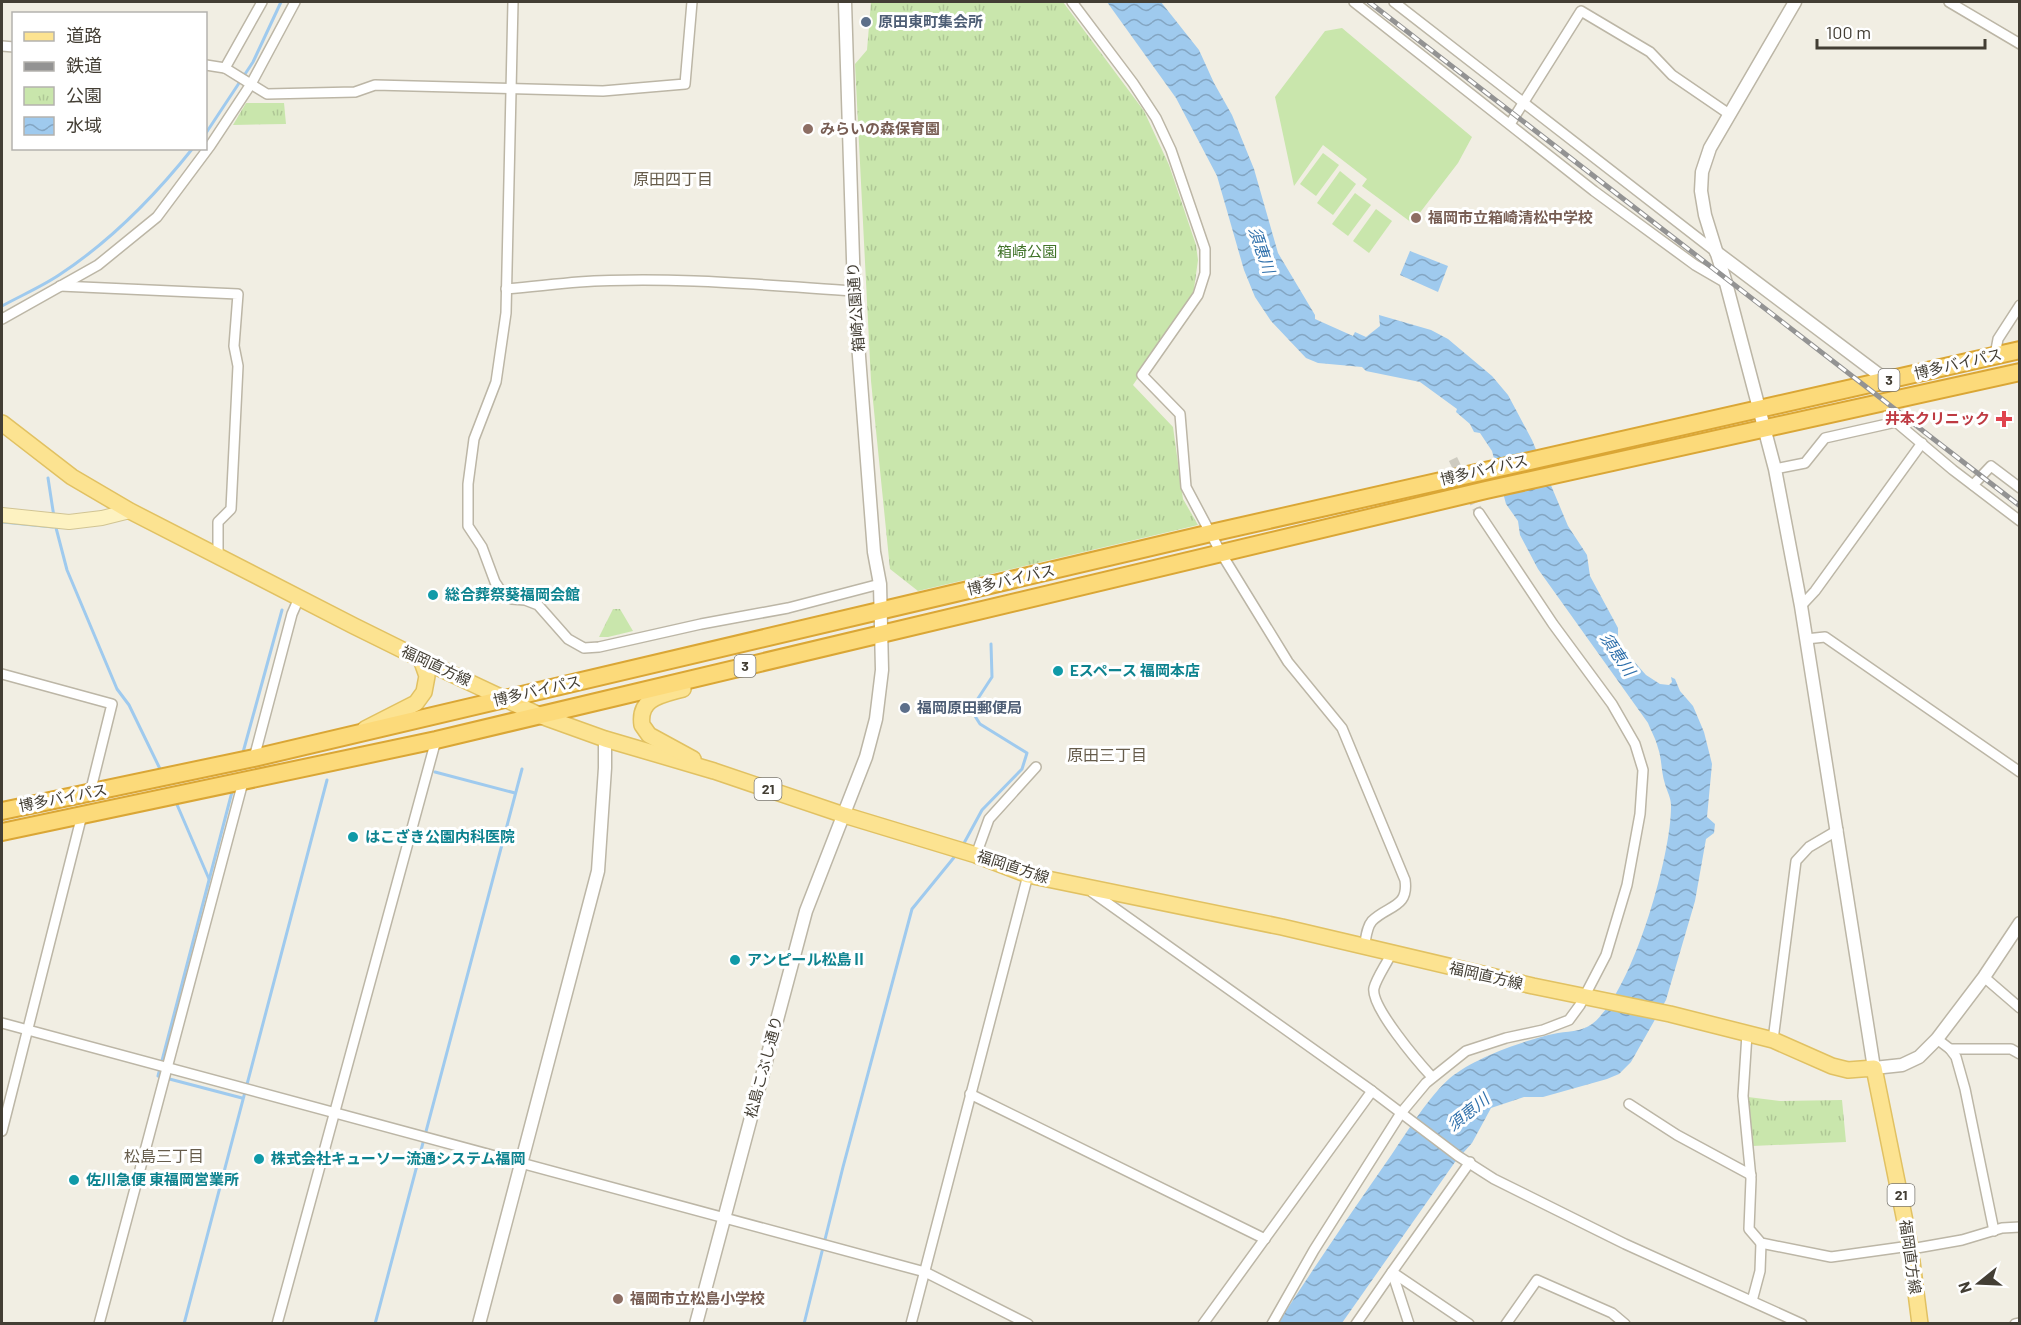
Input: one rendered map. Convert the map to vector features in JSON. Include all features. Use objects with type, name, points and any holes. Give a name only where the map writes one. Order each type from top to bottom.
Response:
[{"type":"highway","name":"博多バイパス","points":[[2,811],[254,758],[1210,533],[2019,350]]},
{"type":"highway","name":"博多バイパス","points":[[2,832],[436,740],[1486,490],[2019,372]]},
{"type":"main road","name":"福岡直方線","points":[[2,423],[72,477],[130,511],[421,659],[541,716],[605,739],[714,771],[844,815],[976,855],[1028,875],[1282,927],[1364,948],[1670,1014],[1773,1040],[1832,1066],[1848,1070],[1874,1068],[1910,1248],[1920,1323]]},
{"type":"main road","points":[[2,515],[69,522],[102,518],[130,511]]},
{"type":"main road","points":[[714,771],[645,730],[641,718],[649,699],[750,670],[797,653]]},
{"type":"main road","points":[[354,734],[416,703],[424,692],[427,676],[421,659]]},
{"type":"street","points":[[228,70],[262,2]]},
{"type":"street","points":[[2,319],[98,265],[157,216],[210,146],[295,2]]},
{"type":"street","points":[[513,2],[506,314],[496,382],[474,439],[468,484],[468,526],[482,548],[495,582],[503,594],[512,599],[538,604],[568,639],[584,648],[599,647],[701,624],[788,608],[880,584]]},
{"type":"street","points":[[207,65],[228,70],[267,94],[355,92],[375,86],[603,92],[685,84],[692,2]]},
{"type":"street","name":"箱崎公園通り","points":[[845,2],[854,291],[874,552],[880,584],[880,633]]},
{"type":"street","points":[[1072,2],[1134,83],[1156,118],[1171,150],[1205,249],[1205,273],[1198,295],[1142,375],[1180,414],[1186,487],[1221,553],[1288,662],[1342,728],[1405,880],[1407,892],[1402,901],[1373,920],[1368,927],[1364,948]]},
{"type":"street","points":[[1354,2],[1594,191],[1695,265],[1726,283]]},
{"type":"street","points":[[1394,2],[1716,252],[1886,380]]},
{"type":"street","points":[[1795,2],[1710,147],[1702,172],[1701,191],[1705,215],[1726,283],[1775,469],[1802,606],[1874,1068],[1902,1065],[1919,1057],[1937,1039],[1984,977],[2019,923]]},
{"type":"street","points":[[1949,2],[2019,44]]},
{"type":"street","points":[[1510,124],[1581,11],[1650,52],[1672,75],[1730,114]]},
{"type":"street","points":[[506,289],[579,282],[626,281],[752,284],[854,291]]},
{"type":"street","points":[[60,286],[237,294],[234,346],[238,366],[231,509],[218,522],[218,556]]},
{"type":"street","points":[[1995,355],[1998,339],[2019,304]]},
{"type":"street","points":[[1775,469],[1805,462],[1825,438],[1896,422],[2019,521]]},
{"type":"street","points":[[1802,606],[1922,443]]},
{"type":"street","points":[[1973,485],[1991,466],[2019,488]]},
{"type":"street","points":[[1272,1323],[1314,1250],[1401,1113],[1426,1083],[1466,1051],[1506,1038],[1543,1030],[1569,1020],[1589,998],[1606,955],[1627,885],[1640,814],[1643,770],[1635,744],[1612,704],[1553,624],[1479,513]]},
{"type":"street","points":[[254,758],[292,614],[299,598]]},
{"type":"street","name":"松島こぶし通り","points":[[696,1323],[806,911],[866,757],[876,719],[882,670],[880,633]]},
{"type":"street","points":[[1806,639],[1825,637],[2019,772]]},
{"type":"street","points":[[2,674],[112,704],[90,793]]},
{"type":"street","points":[[478,1323],[598,871],[605,739]]},
{"type":"street","points":[[276,1323],[436,740]]},
{"type":"street","points":[[976,855],[989,819],[1036,767]]},
{"type":"street","points":[[99,1323],[243,782]]},
{"type":"street","points":[[2,1131],[82,815]]},
{"type":"street","points":[[1773,1040],[1796,861],[1809,847],[1838,830]]},
{"type":"street","points":[[911,1323],[1028,875]]},
{"type":"street","points":[[1085,887],[1372,1091],[1458,1156],[1494,1179],[1625,1244],[1802,1323]]},
{"type":"street","points":[[1391,954],[1373,989],[1376,1003],[1410,1052],[1432,1077]]},
{"type":"street","points":[[1984,977],[2019,1008]]},
{"type":"street","points":[[2,1023],[165,1069],[925,1272],[1028,1323]]},
{"type":"street","points":[[1747,1034],[1743,1096],[1751,1174],[1749,1229],[1761,1243],[1831,1257],[1962,1240],[2019,1227]]},
{"type":"street","points":[[1937,1039],[1956,1057],[1965,1089],[1994,1231]]},
{"type":"street","points":[[1950,1049],[2011,1049],[2019,1054]]},
{"type":"street","points":[[1203,1323],[1372,1091]]},
{"type":"street","points":[[970,1094],[1265,1239]]},
{"type":"street","points":[[1629,1104],[1677,1135],[1751,1174]]},
{"type":"street","points":[[1356,1323],[1470,1162]]},
{"type":"street","points":[[1752,1301],[1761,1271],[1761,1243]]},
{"type":"street","points":[[1392,1272],[1409,1323]]},
{"type":"street","points":[[1392,1272],[1468,1323]]},
{"type":"street","points":[[1506,1323],[1537,1280],[1612,1313],[1625,1323]]},
{"type":"street","points":[[2014,1323],[2019,1323]]},
{"type":"green space","name":"箱崎公園","points":[[871,2],[1063,2],[1144,111],[1169,165],[1196,245],[1198,260],[1193,296],[1133,385],[1173,427],[1183,499],[1198,525],[918,591],[890,569],[871,381],[855,64],[867,50]]},
{"type":"green space","points":[[1342,28],[1472,137],[1458,163],[1412,223],[1362,186],[1367,179],[1323,145],[1294,186],[1275,97],[1325,31]]},
{"type":"green space","points":[[246,103],[284,103],[286,124],[233,125]]},
{"type":"green space","points":[[1323,153],[1339,165],[1316,196],[1300,184]]},
{"type":"green space","points":[[1340,171],[1356,184],[1333,215],[1317,203]]},
{"type":"green space","points":[[1355,193],[1371,205],[1348,236],[1332,224]]},
{"type":"green space","points":[[1376,209],[1392,221],[1369,253],[1353,241]]},
{"type":"green space","points":[[613,609],[620,609],[633,631],[599,637]]},
{"type":"green space","points":[[1748,1097],[1780,1101],[1842,1100],[1846,1142],[1752,1146]]},
{"type":"water","name":"須恵川","points":[[1107,2],[1161,2],[1199,50],[1232,115],[1254,169],[1278,253],[1315,315],[1315,319],[1353,336],[1355,332],[1366,337],[1380,326],[1379,315],[1431,330],[1448,339],[1492,376],[1508,395],[1532,440],[1568,526],[1587,555],[1590,576],[1618,628],[1618,639],[1646,675],[1660,684],[1669,685],[1672,682],[1671,677],[1675,679],[1680,691],[1693,706],[1704,732],[1712,764],[1707,817],[1715,824],[1714,833],[1706,839],[1695,901],[1666,1000],[1631,1062],[1619,1074],[1607,1079],[1543,1097],[1524,1097],[1491,1108],[1472,1143],[1455,1162],[1342,1323],[1278,1323],[1334,1238],[1442,1085],[1460,1071],[1499,1051],[1541,1037],[1588,1027],[1607,1008],[1635,954],[1647,922],[1665,856],[1671,802],[1657,745],[1648,723],[1538,569],[1520,535],[1518,521],[1506,504],[1492,451],[1480,433],[1474,432],[1470,424],[1456,412],[1457,409],[1420,382],[1366,371],[1362,367],[1318,363],[1306,358],[1271,321],[1255,297],[1244,270],[1217,176],[1176,98]]},
{"type":"water","points":[[1410,251],[1448,266],[1438,292],[1400,275]]},
{"type":"waterway","points":[[207,131],[253,62],[281,2]]},
{"type":"waterway","points":[[2,306],[52,279],[96,248],[147,201],[191,150]]},
{"type":"waterway","points":[[48,478],[54,517]]},
{"type":"waterway","points":[[3,522],[53,527]]},
{"type":"waterway","points":[[55,524],[67,570],[117,689],[129,705],[162,773]]},
{"type":"waterway","points":[[242,756],[282,610]]},
{"type":"waterway","points":[[963,845],[982,810],[1022,769],[1027,753],[980,724],[973,713],[977,700],[992,677],[991,644]]},
{"type":"waterway","points":[[375,1324],[522,769]]},
{"type":"waterway","points":[[435,772],[515,793]]},
{"type":"waterway","points":[[184,1324],[327,780]]},
{"type":"waterway","points":[[233,788],[158,1076],[242,1098]]},
{"type":"waterway","points":[[175,800],[209,879]]},
{"type":"waterway","points":[[804,1324],[912,909],[956,855]]},
{"type":"tunnel","points":[[1453,459],[1479,513]]},
{"type":"railway","points":[[1369,2],[2020,506]]},
{"type":"place","name":"原田東町集会所","points":[[866,22]]},
{"type":"place","name":"みらいの森保育園","points":[[808,129]]},
{"type":"place","name":"福岡市立箱崎清松中学校","points":[[1416,218]]},
{"type":"place","name":"井本クリニック","points":[[2004,419]]},
{"type":"place","name":"総合葬祭葵福岡会館","points":[[433,595]]},
{"type":"place","name":"Eスペース 福岡本店","points":[[1058,671]]},
{"type":"place","name":"福岡原田郵便局","points":[[905,708]]},
{"type":"place","name":"はこざき公園内科医院","points":[[353,837]]},
{"type":"place","name":"アンピール松島Ⅱ","points":[[735,960]]},
{"type":"place","name":"株式会社キューソー流通システム福岡","points":[[259,1159]]},
{"type":"place","name":"佐川急便 東福岡営業所","points":[[74,1180]]},
{"type":"place","name":"福岡市立松島小学校","points":[[618,1299]]},
{"type":"district","name":"原田四丁目","points":[[673,179]]},
{"type":"district","name":"原田三丁目","points":[[1107,755]]},
{"type":"district","name":"松島三丁目","points":[[164,1156]]}]
